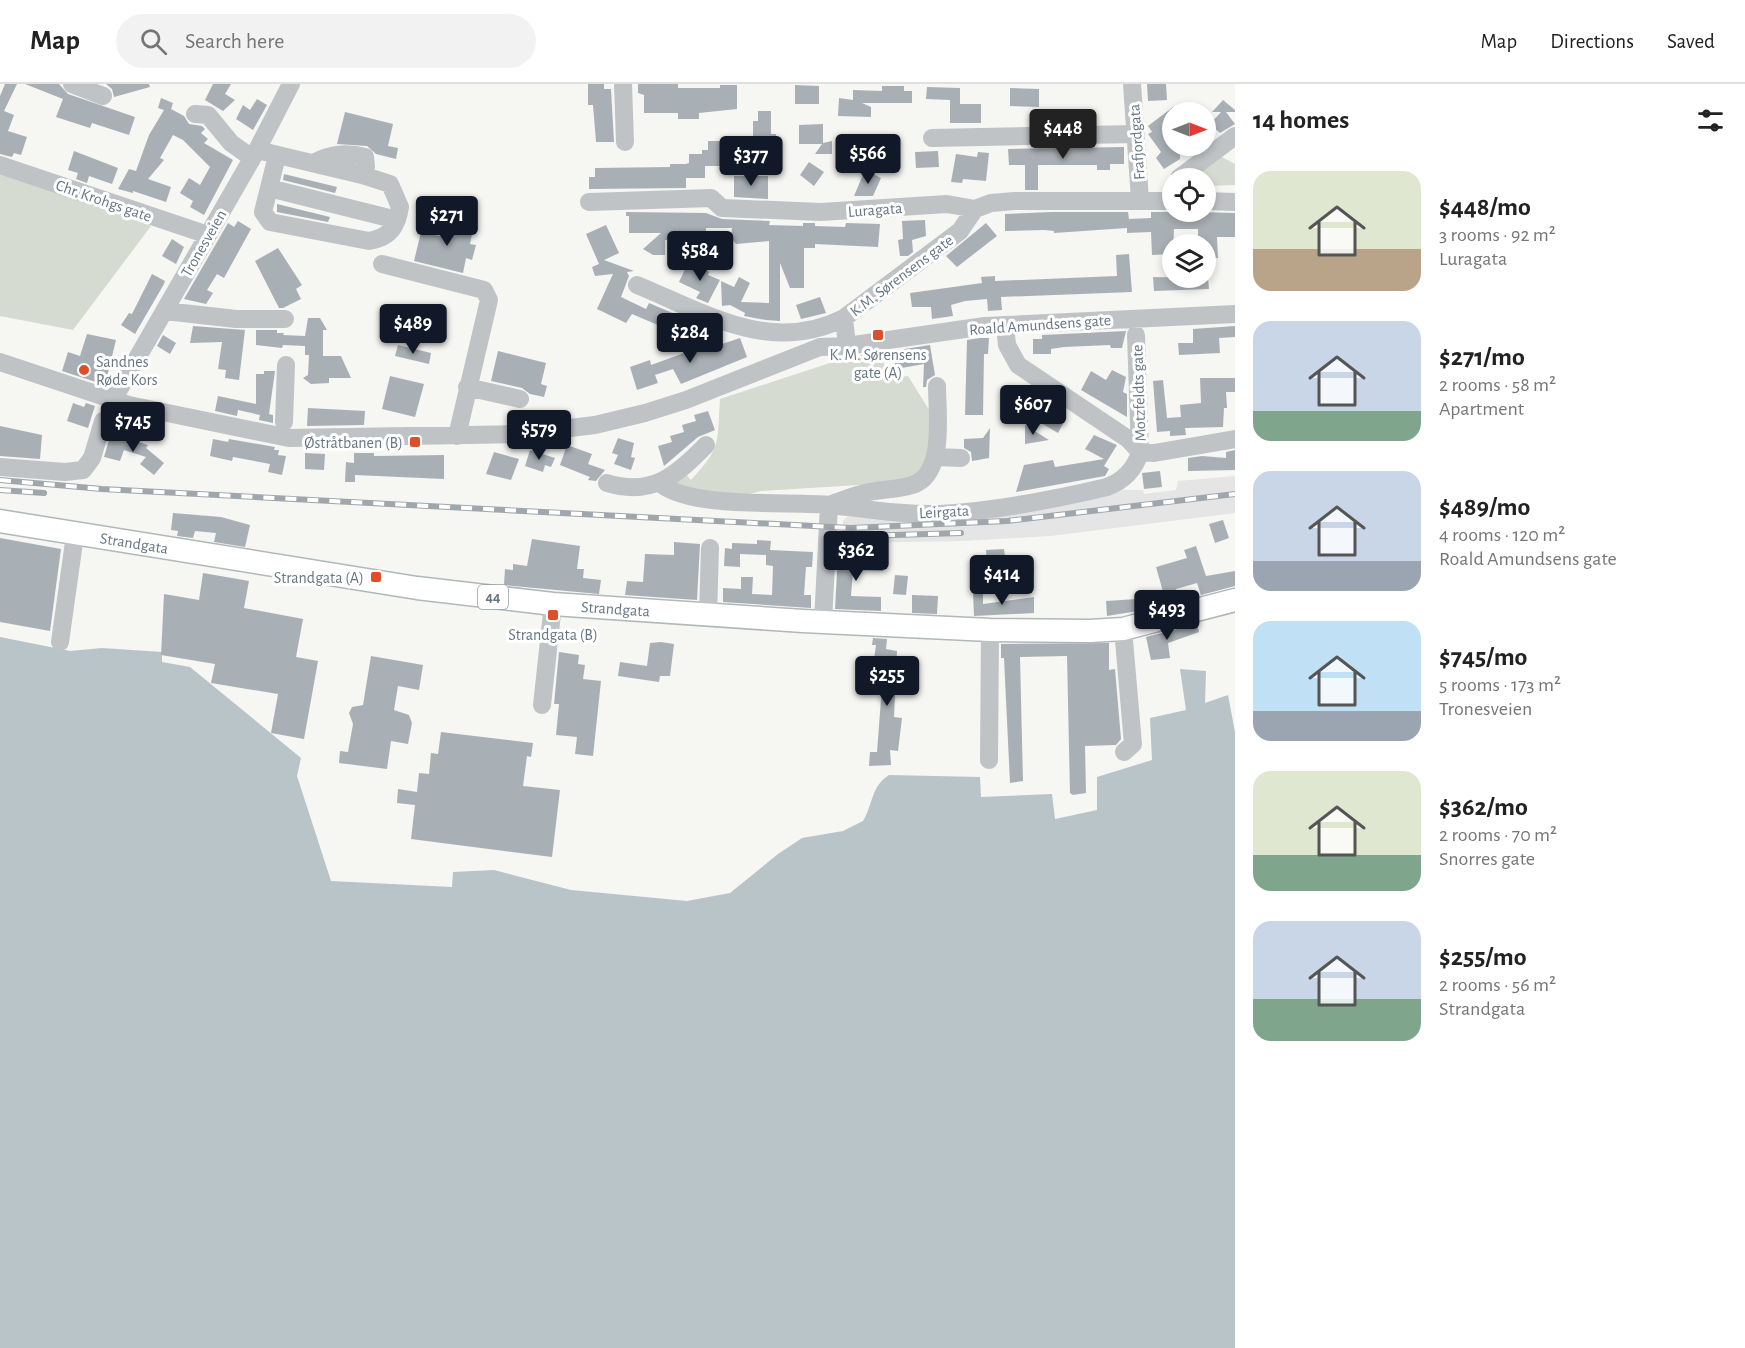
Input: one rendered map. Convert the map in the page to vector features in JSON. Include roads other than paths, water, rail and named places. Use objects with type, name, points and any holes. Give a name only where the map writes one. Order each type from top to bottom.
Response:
[{"type":"main road","name":"Strandgata","points":[[0,521],[319,574],[553,604],[708,615],[990,630],[1123,629],[1235,600]]},
{"type":"street","points":[[72,84],[103,96]]},
{"type":"street","name":"Tronesveien","points":[[113,400],[255,154],[291,84]]},
{"type":"street","points":[[623,84],[625,142]]},
{"type":"street","name":"Frafjordgata","points":[[1132,84],[1140,200]]},
{"type":"street","points":[[195,114],[208,115],[231,143],[255,154],[277,156],[313,163],[390,184],[400,207],[391,232],[369,241],[270,222],[263,212],[277,156]]},
{"type":"street","points":[[932,138],[1136,134]]},
{"type":"street","points":[[1192,168],[1235,136]]},
{"type":"street","name":"Chr. Krohgs gate","points":[[0,165],[207,235]]},
{"type":"street","points":[[269,188],[397,220]]},
{"type":"street","name":"Luragata","points":[[589,202],[711,198],[722,208],[821,212],[947,204],[975,209],[991,203],[1015,201],[1162,201]]},
{"type":"street","points":[[1216,201],[1235,202]]},
{"type":"street","name":"K.M. Sørensens gate","points":[[847,346],[844,318],[960,231],[975,209]]},
{"type":"street","points":[[382,264],[484,290],[489,300],[467,387],[458,436]]},
{"type":"street","points":[[638,285],[754,331],[778,334],[804,333],[824,328],[844,318]]},
{"type":"street","points":[[165,310],[236,319],[285,319]]},
{"type":"street","name":"Roald Amundsens gate","points":[[0,362],[113,400],[289,438],[520,434],[595,425],[686,400],[745,377],[780,371],[847,346],[1005,325],[1235,314]]},
{"type":"street","points":[[1005,325],[1006,345],[1018,365],[1128,439],[1140,452],[1154,453],[1235,439]]},
{"type":"street","name":"Motzfeldts gate","points":[[1136,335],[1140,452]]},
{"type":"street","points":[[284,422],[286,365]]},
{"type":"street","points":[[823,622],[830,505],[864,493],[914,485],[936,457],[937,386]]},
{"type":"street","points":[[467,387],[520,399]]},
{"type":"street","points":[[0,467],[75,472],[87,467],[103,421]]},
{"type":"street","points":[[608,483],[618,486],[661,484],[683,469],[706,445]]},
{"type":"street","name":"Leirgata","points":[[661,484],[668,490],[696,498],[830,505],[887,513],[939,514],[1005,507],[1083,493],[1119,483],[1137,464],[1140,452]]},
{"type":"street","points":[[936,457],[960,458]]},
{"type":"street","points":[[60,642],[75,535]]},
{"type":"street","points":[[708,615],[710,548]]},
{"type":"street","points":[[542,705],[553,604]]},
{"type":"street","points":[[1123,629],[1133,744],[1124,752]]},
{"type":"street","points":[[989,760],[990,630]]},
{"type":"railway","points":[[0,480],[102,489],[851,528],[1007,521],[1235,494]]},
{"type":"railway","points":[[0,490],[44,493]]},
{"type":"railway","points":[[862,536],[961,533]]},
{"type":"place","name":"K. M. Sørensens gate (A)","points":[[878,335]]},
{"type":"place","name":"Sandnes Røde Kors","points":[[84,370]]},
{"type":"place","name":"Østråtbanen (B)","points":[[415,442]]},
{"type":"place","name":"Strandgata (A)","points":[[376,577]]},
{"type":"place","name":"Strandgata (B)","points":[[553,615]]}]
